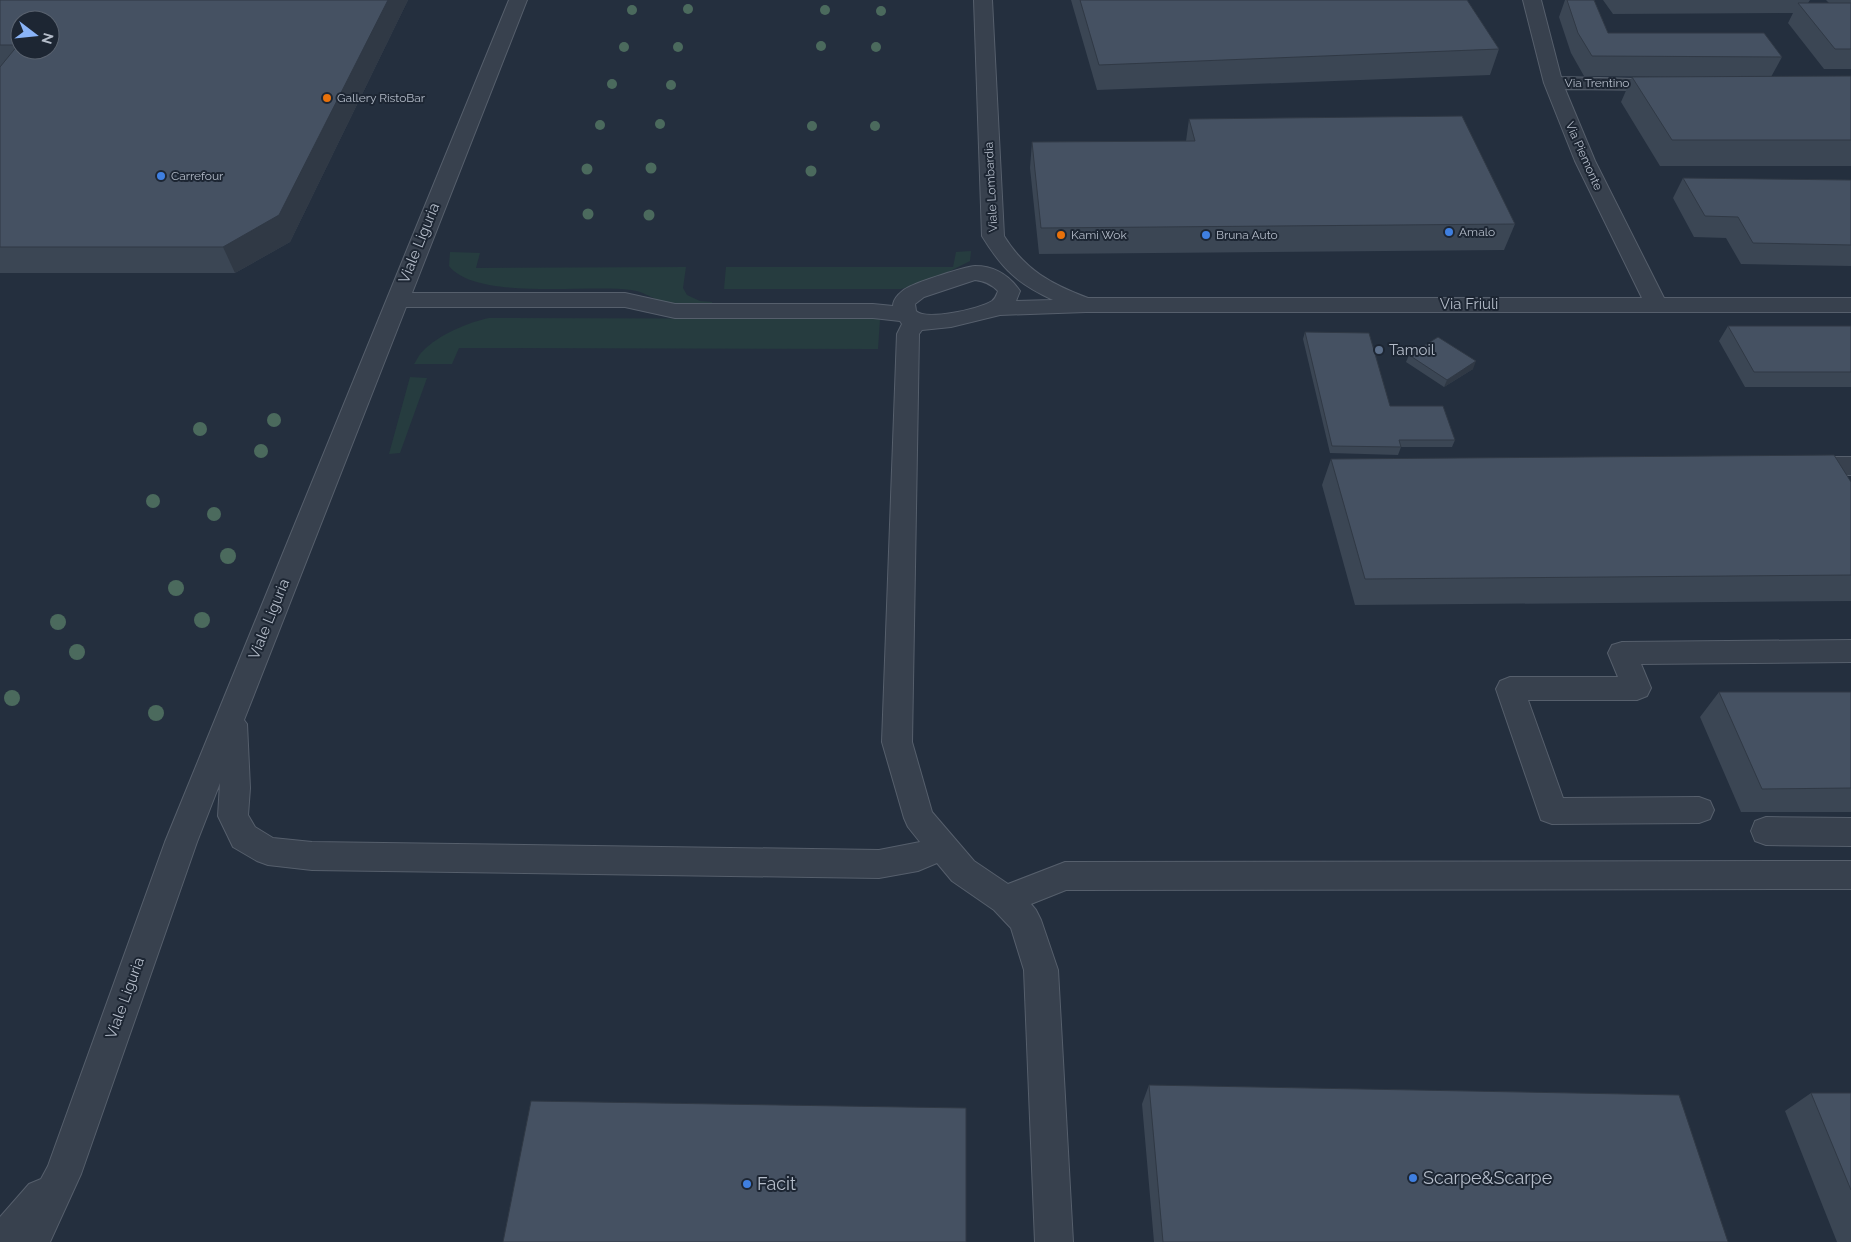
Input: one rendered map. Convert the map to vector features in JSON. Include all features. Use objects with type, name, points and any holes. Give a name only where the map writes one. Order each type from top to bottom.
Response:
[{"type":"street","name":"Viale Liguria","points":[[30,1242],[63,1174],[181,842],[518,0]]},
{"type":"street","name":"Viale Lombardia","points":[[983,0],[993,236],[1005,256],[1022,272],[1054,293],[1086,305]]},
{"type":"street","name":"Via Piemonte","points":[[1532,0],[1552,83],[1585,161],[1656,304]]},
{"type":"street","name":"Via Trentino","points":[[1552,83],[1682,84]]},
{"type":"street","points":[[1003,293],[1005,256]]},
{"type":"street","points":[[1003,293],[989,274],[974,273],[916,292],[904,302],[903,308],[911,318],[908,334],[897,742],[919,818],[963,871],[1005,900],[1025,920],[1041,970],[1054,1242]]},
{"type":"street","points":[[397,300],[625,300],[675,311],[873,312],[911,318],[929,324],[941,323],[1003,293]]},
{"type":"street","name":"Via Friuli","points":[[1003,293],[1032,308],[1086,305],[1851,305]]},
{"type":"street","points":[[1782,466],[1851,466]]},
{"type":"street","points":[[1700,810],[1552,811],[1510,689],[1637,688],[1622,653],[1851,651]]},
{"type":"street","points":[[231,715],[235,788],[233,816],[244,837],[268,851],[312,856],[879,864],[918,857],[943,846]]},
{"type":"street","points":[[1766,831],[1851,832]]},
{"type":"street","points":[[1005,900],[1065,876],[1851,875]]},
{"type":"street","points":[[3,1242],[63,1174]]},
{"type":"green space","points":[[971,251],[970,261],[930,281],[901,289],[724,289],[726,267],[953,267],[956,252]]},
{"type":"green space","points":[[450,252],[480,253],[476,268],[686,267],[683,288],[687,295],[700,301],[712,302],[712,304],[669,304],[631,290],[534,289],[483,284],[463,277],[449,266]]},
{"type":"green space","points":[[489,318],[880,319],[878,349],[459,348],[452,364],[414,364],[429,345],[445,335],[463,326]]},
{"type":"green space","points":[[410,377],[427,378],[400,453],[389,454]]},
{"type":"building","name":"Carrefour","points":[[0,0],[388,0],[279,215],[223,247],[0,247],[0,67],[10,55],[10,60],[60,60],[60,10],[10,10],[10,45],[0,45]]},
{"type":"building","points":[[1080,0],[1467,0],[1499,49],[1099,65]]},
{"type":"building","points":[[1567,0],[1594,0],[1608,33],[1764,33],[1782,57],[1592,56],[1578,33]]},
{"type":"building","points":[[1798,3],[1851,3],[1851,49],[1835,49]]},
{"type":"building","points":[[1851,76],[1851,140],[1672,140],[1632,77]]},
{"type":"building","points":[[1462,116],[1515,224],[1041,228],[1032,142],[1195,141],[1189,119]]},
{"type":"building","points":[[1683,178],[1851,180],[1851,245],[1753,243],[1738,217],[1705,216]]},
{"type":"building","points":[[1728,326],[1851,326],[1851,372],[1754,372]]},
{"type":"building","points":[[1305,332],[1369,333],[1390,406],[1443,406],[1455,440],[1399,440],[1401,447],[1332,446]]},
{"type":"building","points":[[1438,337],[1476,361],[1447,380],[1409,355]]},
{"type":"building","points":[[1834,455],[1851,482],[1851,575],[1365,579],[1331,459]]},
{"type":"building","points":[[1719,692],[1851,692],[1851,788],[1762,789]]},
{"type":"building","name":"Scarpe&Scarpe","points":[[1149,1085],[1679,1095],[1728,1242],[1163,1242]]},
{"type":"building","points":[[1811,1093],[1851,1093],[1851,1190]]},
{"type":"building","name":"Facit","points":[[531,1101],[966,1108],[966,1242],[503,1242]]},
{"type":"place","name":"Gallery RistoBar","points":[[327,98]]},
{"type":"place","name":"Carrefour","points":[[161,176]]},
{"type":"place","name":"Amalo","points":[[1449,232]]},
{"type":"place","name":"Kami Wok","points":[[1061,235]]},
{"type":"place","name":"Bruna Auto","points":[[1206,235]]},
{"type":"place","name":"Tamoil","points":[[1379,350]]},
{"type":"place","name":"Scarpe&Scarpe","points":[[1413,1178]]},
{"type":"place","name":"Facit","points":[[747,1184]]}]
